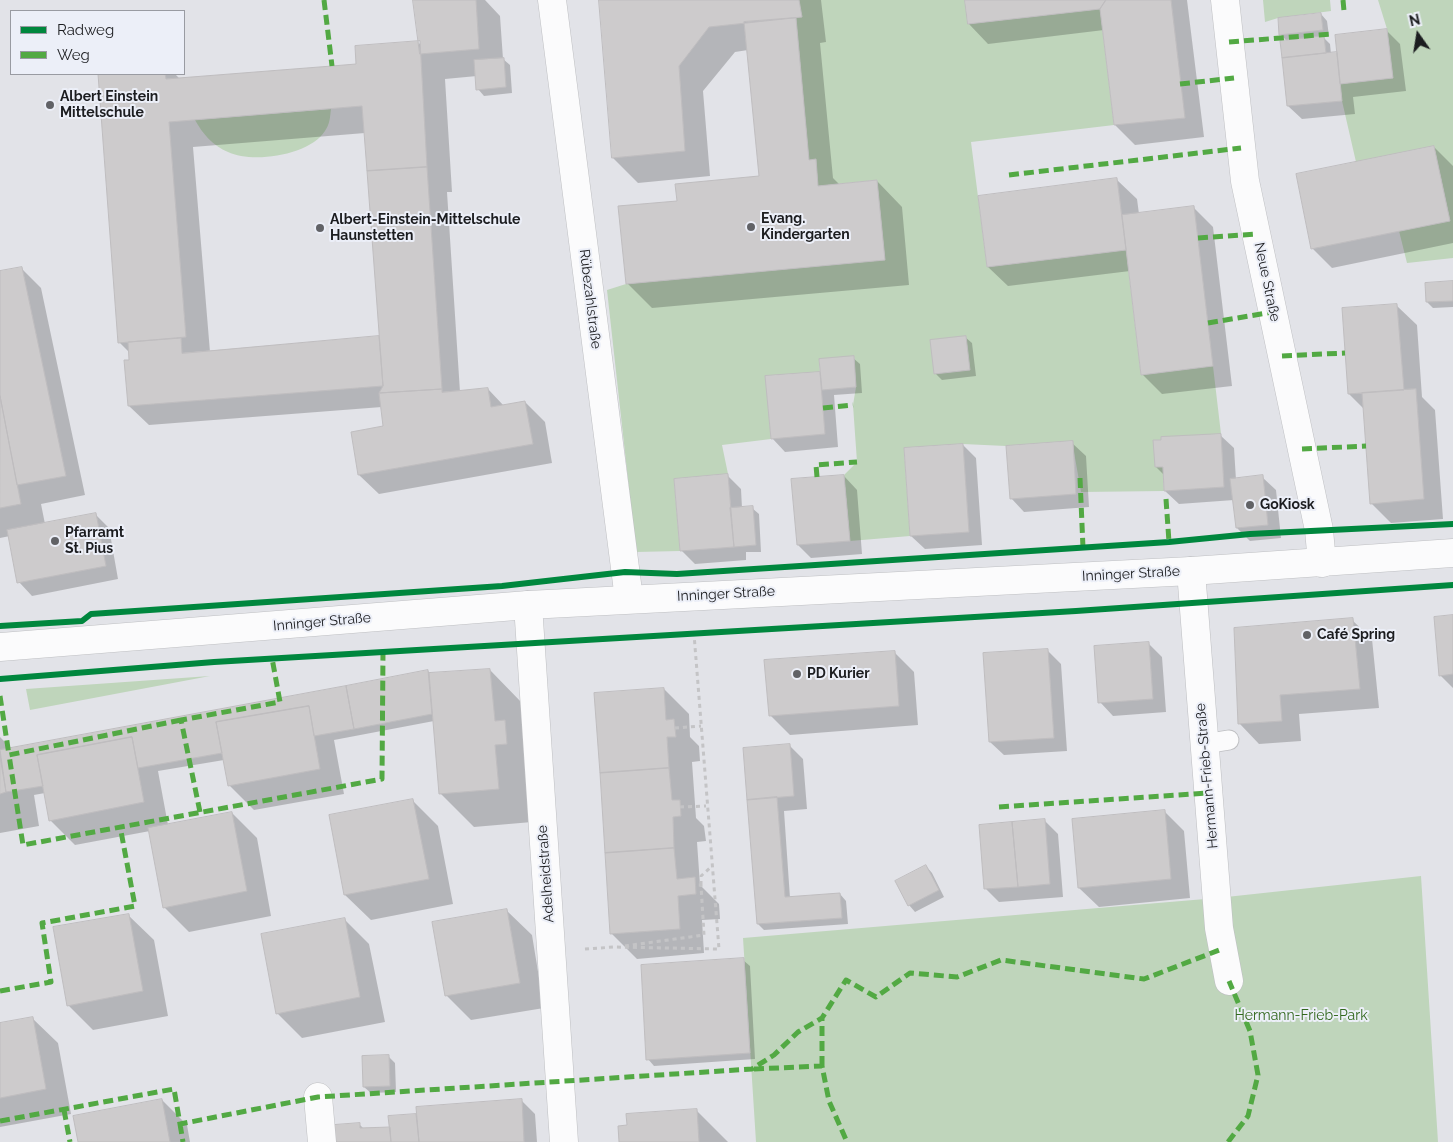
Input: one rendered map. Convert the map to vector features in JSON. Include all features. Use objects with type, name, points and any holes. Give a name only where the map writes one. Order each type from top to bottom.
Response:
[{"type":"street","name":"Rübezahlstraße","points":[[552,0],[629,599]]},
{"type":"street","name":"Neue Straße","points":[[1224,0],[1246,180],[1318,530],[1322,563]]},
{"type":"street","name":"Inninger Straße","points":[[0,647],[528,605],[1191,571],[1453,553]]},
{"type":"street","name":"Hermann-Frieb-Straße","points":[[1191,571],[1217,742],[1219,928],[1229,981]]},
{"type":"street","name":"Adelheidstraße","points":[[528,605],[564,1142]]},
{"type":"street","points":[[318,1097],[322,1142]]},
{"type":"path","points":[[614,947],[719,949],[706,806],[694,634]]},
{"type":"path","points":[[675,728],[701,726]]},
{"type":"path","points":[[680,806],[706,806]]},
{"type":"path","points":[[551,951],[614,947],[704,935],[701,876],[712,867]]},
{"type":"path","points":[[695,885],[702,885]]},
{"type":"green space","points":[[799,0],[965,0],[968,24],[1100,9],[1114,125],[971,142],[987,267],[1126,250],[1141,375],[1213,366],[1221,434],[1161,440],[1164,491],[1081,492],[1072,441],[1006,446],[963,444],[904,448],[910,536],[850,541],[844,475],[857,462],[853,405],[856,387],[854,357],[819,360],[820,372],[766,376],[771,439],[722,445],[728,474],[674,479],[680,551],[636,552],[607,290],[626,284],[885,260],[877,180],[818,186],[816,160],[809,160],[796,18],[801,16]]},
{"type":"green space","points":[[1263,0],[1330,0],[1331,11],[1278,18],[1265,22]]},
{"type":"green space","points":[[1378,0],[1453,0],[1453,258],[1407,263],[1399,231],[1450,220],[1434,146],[1356,162],[1340,84],[1393,78],[1387,29]]},
{"type":"green space","points":[[331,109],[328,126],[318,139],[294,151],[266,157],[239,156],[228,152],[208,139],[195,120]]},
{"type":"green space","points":[[210,676],[30,710],[26,689]]},
{"type":"green space","name":"Hermann-Frieb-Park","points":[[1421,876],[1438,1142],[756,1142],[743,938],[1217,898]]},
{"type":"building","points":[[413,0],[476,0],[479,49],[420,54]]},
{"type":"building","points":[[599,0],[799,0],[802,17],[709,27],[679,66],[685,151],[612,158]]},
{"type":"building","points":[[965,0],[1106,0],[1100,9],[968,24]]},
{"type":"building","points":[[1106,0],[1171,0],[1185,118],[1114,125],[1100,9]]},
{"type":"building","points":[[1321,13],[1323,30],[1279,35],[1278,18]]},
{"type":"building","points":[[796,18],[809,160],[816,159],[818,186],[877,180],[885,260],[626,284],[618,206],[677,201],[675,184],[759,176],[744,22]]},
{"type":"building","points":[[1387,29],[1393,78],[1340,84],[1335,35]]},
{"type":"building","points":[[1324,36],[1326,53],[1282,58],[1280,41]]},
{"type":"building","points":[[420,41],[427,167],[367,171],[362,106],[169,122],[186,337],[118,343],[98,75],[165,75],[166,79],[356,64],[355,46]]},
{"type":"building","points":[[1337,52],[1342,101],[1287,106],[1282,58]]},
{"type":"building","points":[[504,58],[506,87],[476,90],[474,60]]},
{"type":"building","points":[[1434,146],[1450,221],[1311,249],[1296,174]]},
{"type":"building","points":[[427,167],[442,389],[379,393],[383,386],[367,171]]},
{"type":"building","points":[[1117,178],[1126,250],[987,267],[978,196]]},
{"type":"building","points":[[1194,206],[1213,366],[1141,375],[1122,215]]},
{"type":"building","points":[[22,267],[66,476],[17,485],[0,396],[0,271]]},
{"type":"building","points":[[1453,281],[1453,301],[1426,302],[1425,283]]},
{"type":"building","points":[[1397,304],[1404,390],[1348,394],[1342,308]]},
{"type":"building","points":[[379,336],[383,386],[128,406],[124,360],[129,360],[128,342],[181,338],[182,353]]},
{"type":"building","points":[[966,336],[970,370],[934,374],[930,340]]},
{"type":"building","points":[[854,356],[856,387],[822,390],[819,359]]},
{"type":"building","points":[[820,372],[825,434],[771,439],[765,376]]},
{"type":"building","points":[[488,388],[491,407],[525,401],[533,444],[358,475],[351,432],[383,426],[379,393],[442,389],[442,392]]},
{"type":"building","points":[[1416,389],[1424,499],[1370,504],[1362,393]]},
{"type":"building","points":[[0,396],[21,504],[0,508]]},
{"type":"building","points":[[1221,434],[1224,487],[1164,491],[1163,467],[1155,467],[1153,440],[1161,440],[1161,437]]},
{"type":"building","points":[[1073,441],[1076,494],[1010,499],[1006,446]]},
{"type":"building","points":[[963,444],[969,532],[910,536],[904,448]]},
{"type":"building","points":[[728,474],[734,547],[680,551],[674,479]]},
{"type":"building","points":[[844,475],[850,541],[797,545],[791,479]]},
{"type":"building","points":[[1263,475],[1268,525],[1236,528],[1230,479]]},
{"type":"building","points":[[753,506],[756,545],[734,547],[730,508]]},
{"type":"building","name":"Pfarramt St. Pius","points":[[96,513],[106,566],[17,583],[7,530]]},
{"type":"building","points":[[1453,615],[1453,674],[1439,676],[1434,617]]},
{"type":"building","points":[[1353,618],[1360,689],[1280,695],[1282,721],[1238,724],[1234,628]]},
{"type":"building","points":[[1149,642],[1153,699],[1098,703],[1094,646]]},
{"type":"building","points":[[1048,649],[1054,738],[989,742],[983,653]]},
{"type":"building","points":[[895,651],[899,706],[769,716],[764,660]]},
{"type":"building","points":[[490,669],[495,721],[505,720],[507,744],[495,745],[499,789],[439,794],[429,673]]},
{"type":"building","points":[[428,670],[432,714],[354,729],[346,686]]},
{"type":"building","points":[[346,686],[354,729],[314,736],[309,706],[216,722],[222,753],[138,768],[132,737],[37,755],[43,786],[6,792],[0,750]]},
{"type":"building","points":[[664,688],[666,720],[674,719],[676,737],[667,737],[669,768],[600,773],[594,693]]},
{"type":"building","points":[[309,706],[320,769],[228,786],[216,722]]},
{"type":"building","points":[[132,737],[144,802],[49,821],[37,755]]},
{"type":"building","points":[[790,744],[794,796],[747,800],[743,748]]},
{"type":"building","points":[[0,757],[6,792],[0,794]]},
{"type":"building","points":[[669,768],[672,800],[680,800],[681,816],[673,817],[674,848],[605,853],[600,773]]},
{"type":"building","points":[[777,797],[785,897],[840,893],[842,918],[757,924],[747,800]]},
{"type":"building","points":[[413,799],[429,879],[344,895],[329,815]]},
{"type":"building","points":[[1165,810],[1171,879],[1078,888],[1072,819]]},
{"type":"building","points":[[232,812],[247,891],[163,908],[148,828]]},
{"type":"building","points":[[1045,819],[1050,884],[1018,887],[1012,822]]},
{"type":"building","points":[[1012,822],[1018,887],[984,889],[979,825]]},
{"type":"building","points":[[674,848],[677,879],[695,877],[696,894],[678,896],[680,929],[610,934],[605,853]]},
{"type":"building","points":[[926,865],[939,890],[908,906],[895,881]]},
{"type":"building","points":[[507,909],[520,983],[445,996],[432,922]]},
{"type":"building","points":[[129,914],[143,991],[67,1006],[53,927]]},
{"type":"building","points":[[345,918],[360,997],[276,1014],[261,934]]},
{"type":"building","points":[[744,958],[750,1053],[646,1060],[641,965]]},
{"type":"building","points":[[33,1017],[46,1089],[0,1098],[0,1023]]},
{"type":"building","points":[[389,1055],[390,1086],[363,1087],[362,1056]]},
{"type":"building","points":[[162,1099],[170,1142],[78,1142],[73,1116]]},
{"type":"building","points":[[522,1099],[524,1142],[419,1142],[416,1107]]},
{"type":"building","points":[[697,1109],[699,1142],[619,1142],[618,1126],[627,1125],[626,1114]]},
{"type":"building","points":[[416,1114],[419,1142],[391,1142],[388,1116]]},
{"type":"building","points":[[360,1123],[360,1128],[390,1127],[391,1142],[335,1142],[334,1125]]},
{"type":"marked path","points":[[324,0],[332,66]]},
{"type":"marked path","points":[[1343,0],[1344,11]]},
{"type":"marked path","points":[[1229,42],[1331,34]]},
{"type":"marked path","points":[[1180,84],[1234,78]]},
{"type":"marked path","points":[[1009,175],[1241,148]]},
{"type":"marked path","points":[[1198,238],[1256,234]]},
{"type":"marked path","points":[[1208,323],[1273,312]]},
{"type":"marked path","points":[[1282,356],[1345,353]]},
{"type":"marked path","points":[[823,408],[853,405]]},
{"type":"marked path","points":[[1302,449],[1366,446]]},
{"type":"marked path","points":[[817,477],[816,465],[857,462]]},
{"type":"marked path","points":[[1080,478],[1083,548]]},
{"type":"marked path","points":[[1166,499],[1169,542]]},
{"type":"marked path","points":[[181,720],[9,755],[23,845],[382,779],[383,652]]},
{"type":"marked path","points":[[200,812],[181,720],[280,702],[272,658]]},
{"type":"marked path","points":[[0,696],[9,755]]},
{"type":"marked path","points":[[999,807],[1208,793]]},
{"type":"marked path","points":[[0,991],[51,982],[42,923],[135,906],[120,826]]},
{"type":"marked path","points":[[0,1121],[174,1089],[180,1124],[318,1097],[752,1069],[774,1055],[798,1032],[822,1018],[846,980],[876,997],[910,973],[957,977],[1001,960],[1144,979],[1222,949]]},
{"type":"marked path","points":[[1228,1142],[1248,1116],[1258,1075],[1250,1031],[1229,981]]},
{"type":"marked path","points":[[822,1018],[822,1066]]},
{"type":"marked path","points":[[754,1069],[822,1066],[829,1101],[847,1142]]},
{"type":"marked path","points":[[64,1110],[70,1142]]},
{"type":"marked path","points":[[180,1124],[183,1142]]},
{"type":"cycle path","points":[[0,626],[82,621],[91,614],[502,586],[625,572],[677,574],[1169,542],[1250,534],[1453,524]]},
{"type":"cycle path","points":[[0,679],[214,662],[1076,611],[1453,585]]},
{"type":"place","name":"Albert Einstein Mittelschule","points":[[50,105]]},
{"type":"place","name":"Evang. Kindergarten","points":[[751,227]]},
{"type":"place","name":"Albert-Einstein-Mittelschule Haunstetten","points":[[320,228]]},
{"type":"place","name":"GoKiosk","points":[[1250,505]]},
{"type":"place","name":"Pfarramt St. Pius","points":[[55,541]]},
{"type":"place","name":"Café Spring","points":[[1307,635]]},
{"type":"place","name":"PD Kurier","points":[[797,674]]}]
